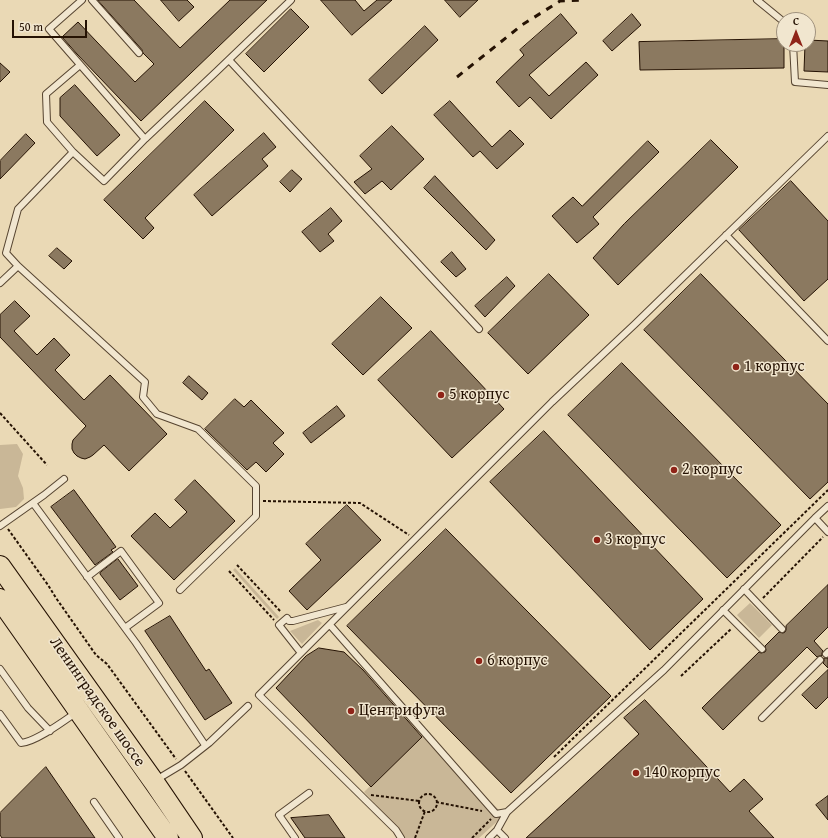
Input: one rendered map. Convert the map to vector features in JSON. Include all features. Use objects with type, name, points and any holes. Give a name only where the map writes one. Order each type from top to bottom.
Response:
[{"type":"highway","name":"Ленинградское шоссе","points":[[0,566],[154,782],[192,838]]},
{"type":"highway","name":"Ленинградское шоссе","points":[[0,599],[168,838]]},
{"type":"lane","points":[[82,0],[49,29],[145,139]]},
{"type":"lane","points":[[92,0],[139,53]]},
{"type":"lane","points":[[80,65],[46,94],[47,122],[73,152],[104,181],[145,139],[291,0]]},
{"type":"lane","points":[[757,0],[776,15]]},
{"type":"lane","points":[[793,52],[795,82],[828,85]]},
{"type":"lane","points":[[229,60],[479,329]]},
{"type":"lane","points":[[401,838],[396,830],[259,695],[552,402],[828,136]]},
{"type":"lane","points":[[73,152],[18,209],[6,253],[18,266],[145,382],[143,397],[157,414],[198,429],[256,486],[256,516],[180,590]]},
{"type":"lane","points":[[726,235],[828,341]]},
{"type":"lane","points":[[0,283],[18,266]]},
{"type":"lane","points":[[2,525],[64,479]]},
{"type":"lane","points":[[33,503],[125,628],[205,745]]},
{"type":"lane","points":[[489,838],[497,830],[507,812],[664,670],[828,506]]},
{"type":"lane","points":[[815,518],[828,532]]},
{"type":"lane","points":[[87,576],[121,551],[126,557],[159,603],[125,628]]},
{"type":"lane","points":[[744,589],[782,630]]},
{"type":"lane","points":[[302,653],[279,625],[287,618],[289,621],[293,621],[348,607]]},
{"type":"lane","points":[[723,610],[762,649]]},
{"type":"lane","points":[[330,625],[496,814],[507,812]]},
{"type":"lane","points":[[762,718],[820,660]]},
{"type":"lane","points":[[0,669],[28,708],[50,731]]},
{"type":"lane","points":[[154,782],[181,765],[248,706]]},
{"type":"lane","points":[[0,715],[21,743],[26,743],[50,731],[79,711]]},
{"type":"lane","points":[[295,838],[279,815],[309,793]]},
{"type":"lane","points":[[94,802],[119,838]]},
{"type":"lane","points":[[497,830],[505,838]]},
{"type":"path","points":[[0,413],[47,465]]},
{"type":"path","points":[[552,760],[828,490]]},
{"type":"path","points":[[256,501],[360,503],[415,540]]},
{"type":"path","points":[[2,525],[48,585],[96,655],[107,664],[233,838]]},
{"type":"path","points":[[758,604],[828,532]]},
{"type":"path","points":[[237,565],[287,618]]},
{"type":"path","points":[[229,571],[279,625]]},
{"type":"path","points":[[681,676],[737,624]]},
{"type":"path","points":[[358,793],[419,800]]},
{"type":"path","points":[[428,794],[434,796],[436,802],[435,808],[432,810],[424,811],[419,806],[419,800],[422,796],[428,794]]},
{"type":"path","points":[[436,802],[496,814]]},
{"type":"path","points":[[415,838],[424,811]]},
{"type":"path","points":[[472,838],[496,814]]},
{"type":"shaded area","points":[[17,444],[23,454],[18,476],[23,488],[24,499],[16,507],[0,509],[0,445]]},
{"type":"shaded area","points":[[235,568],[279,617],[277,619],[233,570]]},
{"type":"shaded area","points":[[750,603],[772,625],[759,638],[737,615]]},
{"type":"shaded area","points":[[318,620],[322,623],[302,644],[290,631]]},
{"type":"shaded area","points":[[423,734],[499,810],[503,816],[479,838],[405,838],[396,826],[364,792]]},
{"type":"building","points":[[98,0],[134,0],[180,48],[230,0],[267,0],[141,121],[62,37],[78,22],[135,82],[154,64]]},
{"type":"building","points":[[161,0],[187,0],[194,7],[179,21]]},
{"type":"building","points":[[321,0],[355,0],[364,11],[377,0],[392,0],[352,35]]},
{"type":"building","points":[[445,0],[478,0],[460,17]]},
{"type":"building","points":[[291,9],[309,27],[264,72],[246,54]]},
{"type":"building","points":[[561,14],[577,33],[529,75],[549,96],[586,62],[598,75],[551,119],[530,97],[519,107],[496,82],[524,55],[520,50]]},
{"type":"building","points":[[632,14],[641,25],[612,51],[603,41]]},
{"type":"building","points":[[425,26],[438,40],[382,94],[369,80]]},
{"type":"building","points":[[776,39],[776,52],[784,52],[784,68],[640,70],[639,42]]},
{"type":"building","points":[[816,40],[828,41],[828,72],[804,71],[805,52],[816,52]]},
{"type":"building","points":[[0,63],[10,72],[0,82]]},
{"type":"building","points":[[75,85],[120,135],[97,156],[60,116],[60,98]]},
{"type":"building","points":[[205,101],[234,130],[145,218],[154,228],[143,239],[104,200]]},
{"type":"building","points":[[450,101],[492,147],[510,130],[524,144],[497,169],[480,151],[473,157],[434,115]]},
{"type":"building","points":[[392,126],[424,159],[391,190],[382,181],[365,194],[354,182],[372,169],[360,156]]},
{"type":"building","points":[[264,133],[276,147],[262,159],[268,166],[212,216],[194,195]]},
{"type":"building","points":[[26,134],[35,143],[0,179],[0,161]]},
{"type":"building","points":[[711,140],[738,167],[618,285],[593,258],[624,224]]},
{"type":"building","points":[[648,141],[659,152],[593,217],[599,224],[577,243],[552,216],[573,197],[582,206]]},
{"type":"building","points":[[292,170],[302,179],[290,192],[280,182]]},
{"type":"building","points":[[435,176],[495,240],[486,250],[424,188]]},
{"type":"building","points":[[791,181],[828,221],[828,279],[804,301],[739,230]]},
{"type":"building","points":[[331,208],[342,221],[328,234],[334,241],[320,252],[302,232]]},
{"type":"building","points":[[57,248],[72,261],[64,269],[49,256]]},
{"type":"building","points":[[452,252],[466,269],[456,277],[441,262]]},
{"type":"building","points":[[549,274],[589,315],[528,374],[488,333]]},
{"type":"building","name":"1 корпус","points":[[701,274],[828,404],[828,482],[810,499],[644,330]]},
{"type":"building","points":[[507,277],[515,286],[485,317],[475,306]]},
{"type":"building","points":[[381,297],[412,328],[363,375],[332,344]]},
{"type":"building","points":[[15,301],[30,316],[14,331],[37,355],[54,338],[70,355],[55,370],[84,400],[110,375],[167,434],[129,471],[104,445],[93,455],[85,459],[74,453],[72,449],[73,440],[86,426],[0,337],[0,315]]},
{"type":"building","name":"5 корпус","points":[[431,331],[504,409],[452,458],[378,380]]},
{"type":"building","name":"2 корпус","points":[[622,363],[781,525],[727,578],[568,415]]},
{"type":"building","points":[[189,376],[208,393],[202,400],[183,383]]},
{"type":"building","points":[[235,399],[244,407],[251,400],[284,433],[273,443],[284,454],[266,472],[256,462],[247,470],[205,429]]},
{"type":"building","points":[[337,406],[345,416],[311,443],[303,433]]},
{"type":"building","name":"3 корпус","points":[[544,431],[703,599],[650,650],[490,482]]},
{"type":"building","points":[[195,480],[235,521],[174,580],[131,536],[155,513],[170,528],[187,512],[175,500]]},
{"type":"building","points":[[74,490],[116,547],[111,550],[113,552],[95,565],[51,507]]},
{"type":"building","points":[[347,505],[381,540],[307,610],[289,591],[321,560],[306,544]]},
{"type":"building","name":"6 корпус","points":[[446,529],[611,696],[511,793],[347,626]]},
{"type":"building","points":[[118,559],[138,586],[120,600],[100,574]]},
{"type":"building","points":[[828,585],[828,627],[814,641],[823,651],[822,656],[817,657],[807,647],[723,730],[702,708],[759,652],[765,652],[765,646],[779,632],[785,632],[786,626]]},
{"type":"building","points":[[170,616],[206,671],[209,669],[232,703],[205,720],[145,631]]},
{"type":"building","name":"Центрифуга","points":[[319,648],[344,652],[363,670],[422,737],[371,787],[276,688],[306,656]]},
{"type":"building","points":[[824,658],[828,658],[828,668],[823,663]]},
{"type":"building","points":[[828,670],[828,697],[816,709],[802,695]]},
{"type":"building","name":"140 корпус","points":[[645,700],[730,792],[744,779],[763,799],[749,811],[774,838],[526,838],[639,734],[624,718]]},
{"type":"building","points":[[46,767],[95,838],[2,838],[0,835],[0,813]]},
{"type":"building","points":[[828,796],[828,820],[816,805]]},
{"type":"building","points":[[329,815],[345,838],[305,838],[291,818]]},
{"type":"railway","points":[[457,77],[522,25],[560,1],[585,0]]},
{"type":"place","name":"1 корпус","points":[[736,367]]},
{"type":"place","name":"5 корпус","points":[[441,395]]},
{"type":"place","name":"2 корпус","points":[[674,470]]},
{"type":"place","name":"3 корпус","points":[[597,540]]},
{"type":"place","name":"6 корпус","points":[[479,661]]},
{"type":"place","name":"Центрифуга","points":[[351,711]]},
{"type":"place","name":"140 корпус","points":[[636,773]]}]
